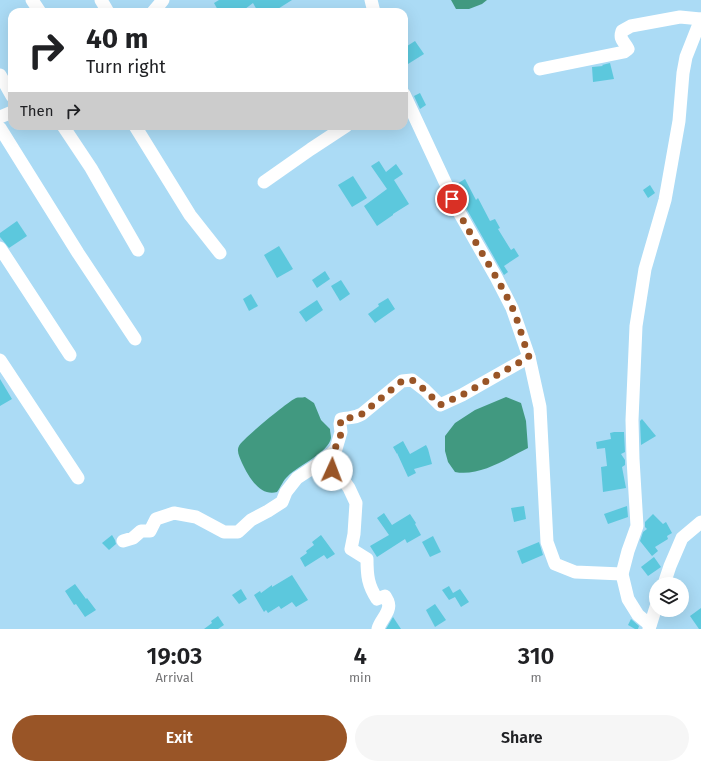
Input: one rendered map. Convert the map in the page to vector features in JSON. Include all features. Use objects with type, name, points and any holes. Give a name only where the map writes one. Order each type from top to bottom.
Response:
[{"type":"street","points":[[156,8],[163,0]]},
{"type":"street","points":[[540,69],[624,52],[628,48],[621,39],[620,35],[622,31],[631,26],[680,17],[701,19],[686,57],[683,73],[679,121],[666,193],[646,269],[636,326],[632,420],[637,526],[622,574],[628,599],[638,615],[649,627],[652,617]]},
{"type":"street","points":[[0,76],[8,89]]},
{"type":"street","points":[[408,103],[459,212],[512,308],[529,357],[540,407],[548,542],[555,564],[575,572],[622,574]]},
{"type":"street","points":[[0,128],[78,253],[135,339]]},
{"type":"street","points":[[66,130],[91,168],[138,250]]},
{"type":"street","points":[[137,130],[190,215],[220,253]]},
{"type":"street","points":[[264,182],[340,130]]},
{"type":"street","points":[[0,248],[70,355]]},
{"type":"street","points":[[123,541],[133,538],[141,531],[150,531],[156,519],[174,513],[196,516],[224,532],[238,532],[251,520],[282,502],[286,492],[297,478],[326,459],[336,449],[341,432],[341,419],[356,418],[402,381],[412,380],[440,405],[462,395],[529,357]]},
{"type":"street","points":[[0,360],[78,478]]},
{"type":"street","points":[[330,455],[332,470],[342,478],[349,488],[356,503],[354,534],[351,549],[367,559],[367,572],[370,588],[377,599],[385,596],[389,602],[388,610],[378,629]]},
{"type":"street","points":[[666,577],[682,538],[701,522]]},
{"type":"shaded area","points":[[451,0],[487,0],[482,4],[469,9],[456,9]]},
{"type":"shaded area","points":[[305,397],[314,403],[321,420],[330,429],[331,438],[329,443],[319,454],[286,478],[277,492],[271,493],[265,491],[255,484],[248,474],[239,454],[239,446],[256,429],[285,406],[296,398]]},
{"type":"shaded area","points":[[506,397],[521,403],[526,421],[528,448],[483,470],[464,473],[455,472],[448,462],[445,451],[445,436],[455,423],[475,410]]},
{"type":"building","points":[[219,0],[292,0],[279,8],[256,8],[253,3],[246,8],[217,8],[214,3]]},
{"type":"building","points":[[415,41],[424,54],[408,64],[408,45]]},
{"type":"building","points":[[610,63],[614,79],[593,82],[592,67],[603,66],[602,65]]},
{"type":"building","points":[[420,93],[426,105],[420,109],[414,96]]},
{"type":"building","points":[[379,161],[386,172],[396,164],[403,174],[394,180],[409,204],[377,226],[364,206],[387,189],[371,166]]},
{"type":"building","points":[[353,176],[367,198],[352,207],[338,185]]},
{"type":"building","points":[[465,179],[476,200],[478,198],[490,221],[495,219],[500,228],[498,229],[511,250],[514,248],[519,256],[504,266],[508,272],[504,275],[466,208],[455,185]]},
{"type":"building","points":[[650,185],[655,193],[648,198],[643,190]]},
{"type":"building","points":[[17,221],[27,236],[9,248],[0,237],[0,233]]},
{"type":"building","points":[[279,246],[293,269],[277,278],[264,255]]},
{"type":"building","points":[[325,271],[330,279],[317,288],[312,280]]},
{"type":"building","points":[[341,280],[350,294],[340,301],[331,286]]},
{"type":"building","points":[[251,294],[258,306],[249,311],[243,299]]},
{"type":"building","points":[[388,298],[395,309],[375,323],[368,314],[379,306],[378,304]]},
{"type":"building","points":[[317,300],[323,310],[306,322],[299,312]]},
{"type":"building","points":[[0,379],[12,399],[0,406]]},
{"type":"building","points":[[642,419],[656,436],[641,445],[640,421]]},
{"type":"building","points":[[624,432],[625,452],[621,454],[625,460],[625,465],[622,467],[626,488],[603,492],[601,467],[607,466],[605,448],[597,449],[596,442],[611,439],[610,433]]},
{"type":"building","points":[[403,441],[410,454],[426,445],[432,464],[414,469],[416,473],[408,477],[393,447]]},
{"type":"building","points":[[524,506],[526,519],[514,522],[511,508]]},
{"type":"building","points":[[627,506],[628,517],[608,524],[604,514]]},
{"type":"building","points":[[384,513],[392,525],[410,514],[421,535],[407,543],[405,539],[377,557],[370,546],[389,535],[377,518]]},
{"type":"building","points":[[653,514],[663,524],[666,522],[672,533],[667,536],[668,539],[655,547],[658,551],[652,556],[640,541],[643,532],[647,529],[645,527],[645,522]]},
{"type":"building","points":[[112,535],[116,544],[109,550],[102,543]]},
{"type":"building","points":[[321,535],[335,554],[327,559],[324,555],[305,567],[300,558],[314,545],[312,542]]},
{"type":"building","points":[[433,536],[441,552],[430,557],[422,542]]},
{"type":"building","points":[[539,542],[543,555],[522,564],[517,551]]},
{"type":"building","points":[[654,557],[661,567],[648,576],[641,567]]},
{"type":"building","points":[[292,575],[308,600],[296,607],[292,602],[281,609],[279,606],[268,613],[266,610],[264,612],[254,595],[260,591],[261,593],[272,585],[272,587]]},
{"type":"building","points":[[75,584],[96,610],[85,617],[76,604],[74,605],[65,591]]},
{"type":"building","points":[[449,586],[453,593],[460,589],[469,602],[461,607],[455,597],[449,600],[442,590]]},
{"type":"building","points":[[241,589],[247,599],[239,604],[232,595]]},
{"type":"building","points":[[435,604],[446,620],[435,627],[426,610]]},
{"type":"building","points":[[701,608],[701,629],[699,629],[690,616]]},
{"type":"building","points":[[218,616],[224,625],[218,629],[204,629],[212,623],[211,621]]},
{"type":"building","points":[[393,617],[401,629],[386,629]]},
{"type":"building","points":[[631,619],[639,626],[638,629],[628,625]]},
{"type":"route","points":[[332,470],[330,455],[336,449],[341,432],[341,419],[356,418],[402,381],[412,380],[440,405],[462,395],[529,357],[512,308],[452,199]]}]
